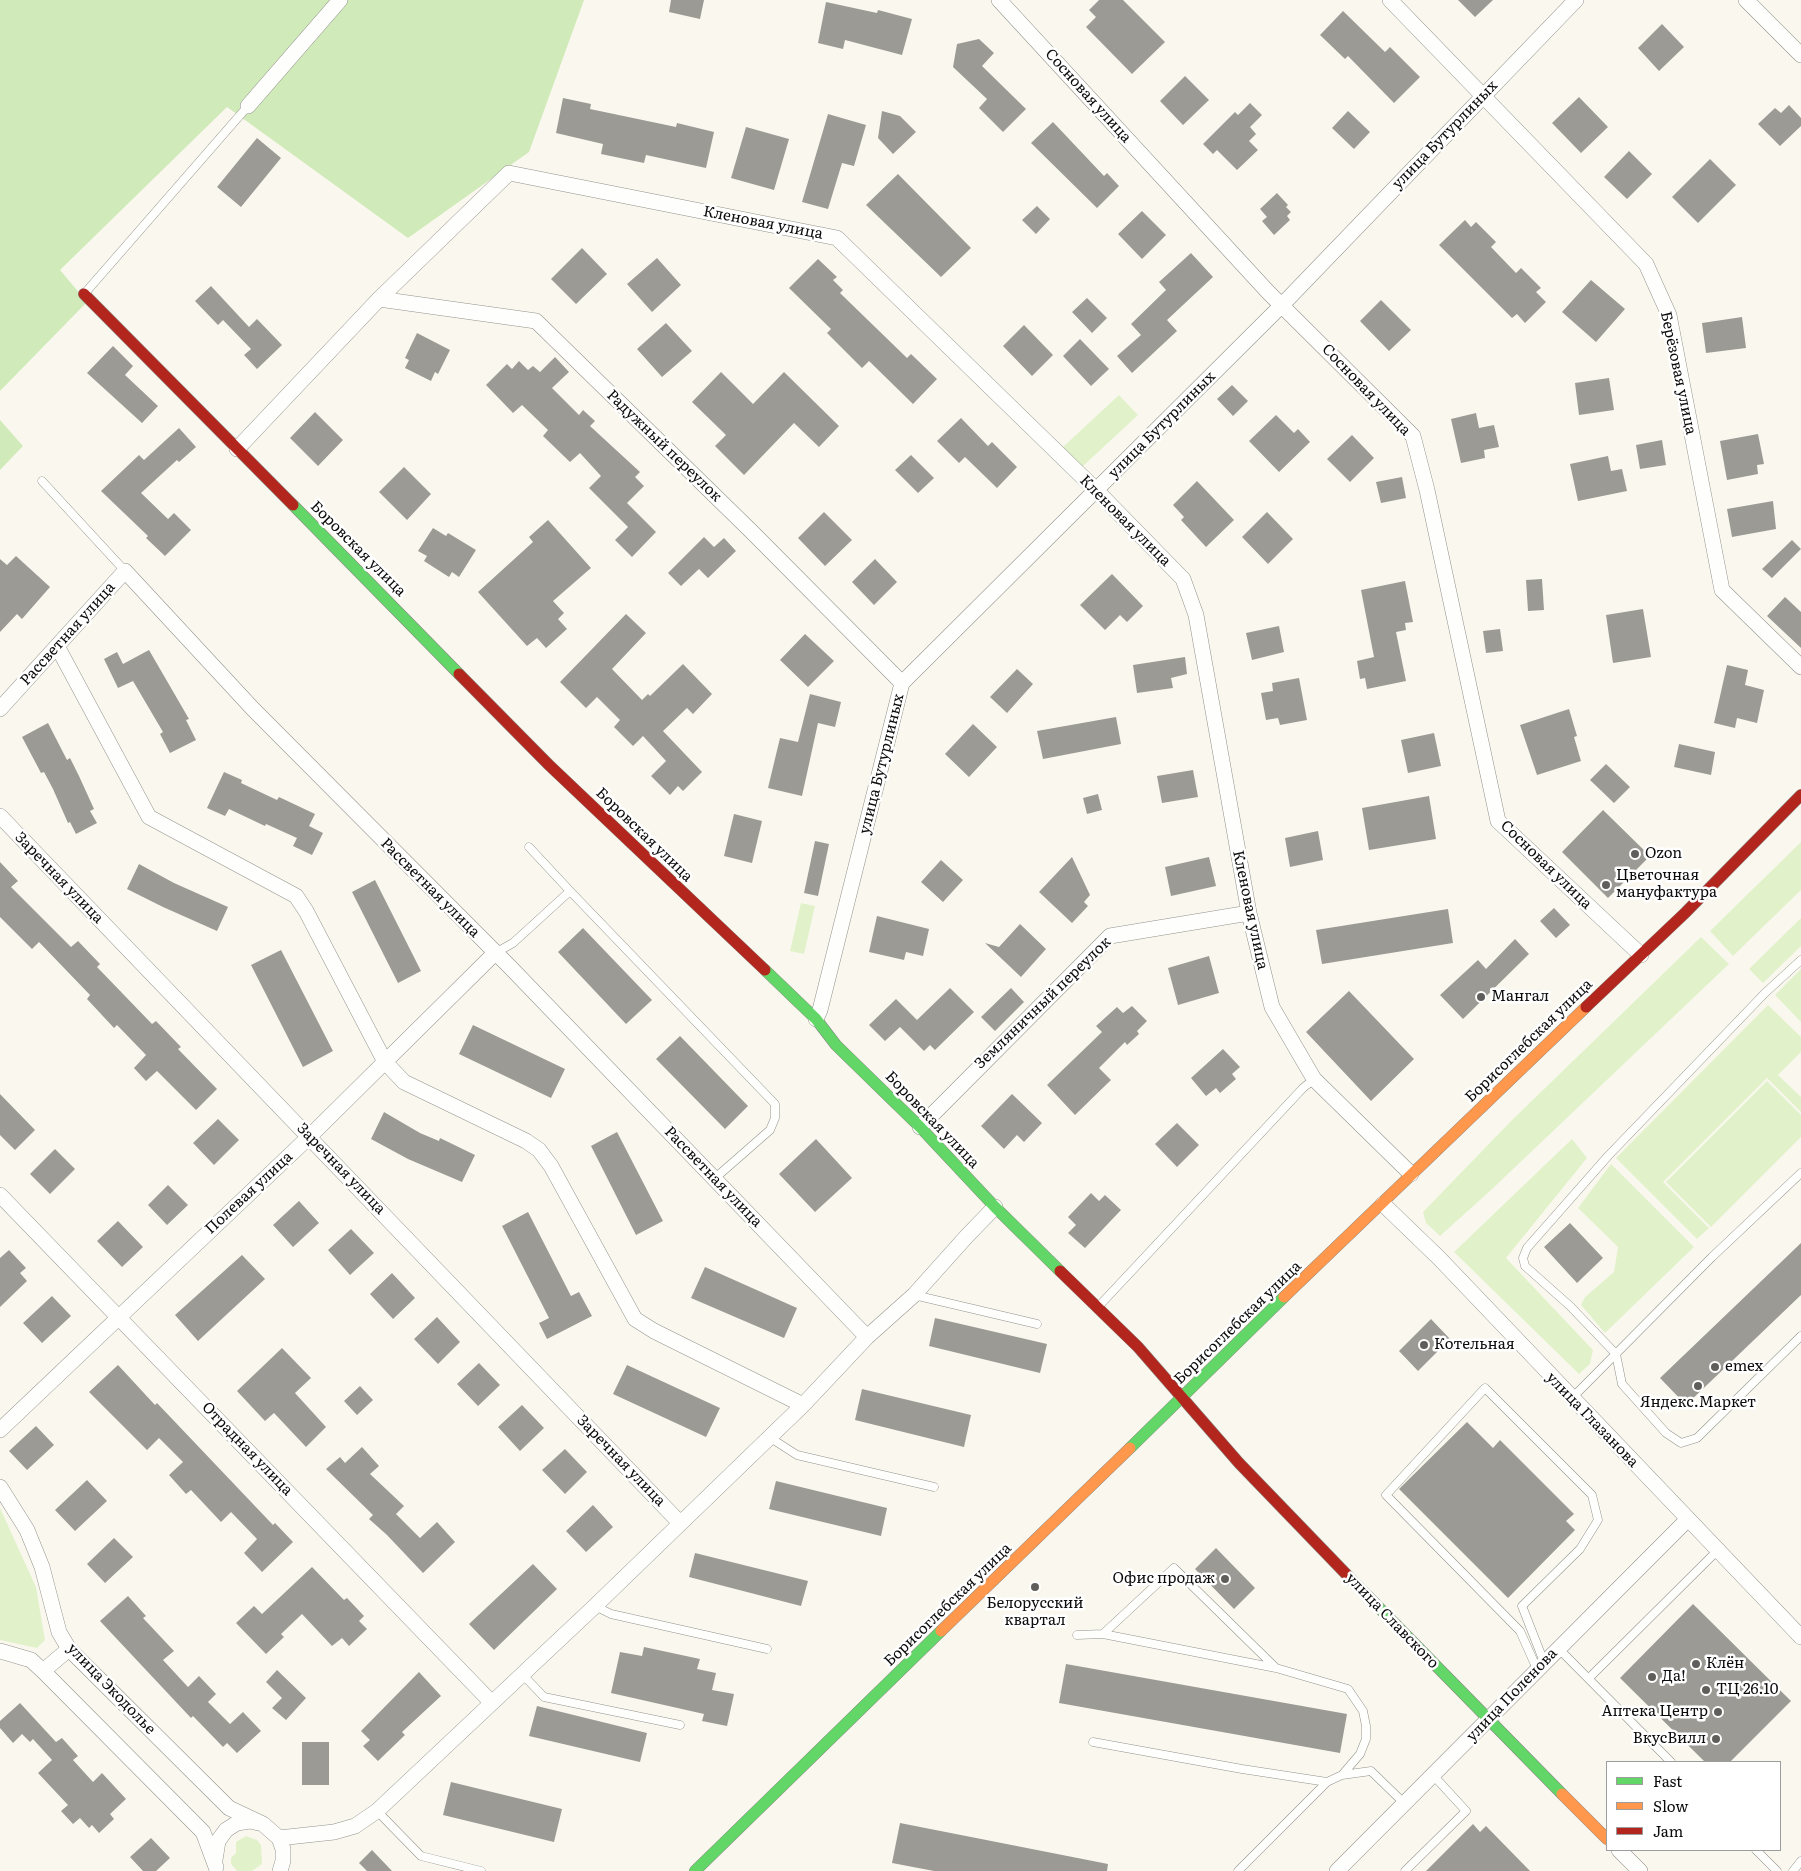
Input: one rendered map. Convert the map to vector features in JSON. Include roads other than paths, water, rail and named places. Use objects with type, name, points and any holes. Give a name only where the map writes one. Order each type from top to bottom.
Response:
[{"type":"street","points":[[248,106],[340,0]]},
{"type":"street","name":"Сосновая улица","points":[[999,0],[1282,305],[1413,436],[1427,490],[1498,821],[1641,955]]},
{"type":"street","name":"Берёзовая улица","points":[[1390,0],[1646,264],[1669,315],[1722,590],[1801,667]]},
{"type":"street","name":"улица Бутурлиных","points":[[816,1019],[823,1001],[902,683],[1282,305],[1576,0]]},
{"type":"street","points":[[1746,0],[1801,55]]},
{"type":"street","name":"Кленовая улица","points":[[379,299],[509,173],[837,238],[1096,490],[1183,579],[1196,616],[1249,913],[1272,1007],[1314,1079],[1411,1174]]},
{"type":"street","name":"Боровская улица","points":[[84,294],[549,765],[816,1019],[836,1045],[920,1127],[995,1207],[1096,1308],[1138,1347],[1182,1399]]},
{"type":"street","points":[[238,449],[379,299]]},
{"type":"street","name":"Радужный переулок","points":[[379,299],[536,321],[759,538],[902,683]]},
{"type":"street","name":"Рассветная улица","points":[[0,709],[125,571],[253,709],[510,967],[867,1337]]},
{"type":"street","points":[[57,646],[149,816],[296,896],[306,911],[385,1062],[404,1082],[526,1140],[539,1150],[551,1166],[635,1319],[654,1331],[803,1405]]},
{"type":"street","name":"Борисоглебская улица","points":[[695,1871],[1383,1204],[1411,1174],[1641,955],[1801,795]]},
{"type":"street","name":"Заречная улица","points":[[0,816],[310,1136],[680,1523]]},
{"type":"street","name":"Земляничный переулок","points":[[920,1127],[1110,936],[1249,913]]},
{"type":"street","name":"Полевая улица","points":[[0,1430],[310,1136],[495,953]]},
{"type":"street","name":"Отрадная улица","points":[[0,1195],[492,1703]]},
{"type":"street","name":"улица Глазанова","points":[[1383,1204],[1439,1258],[1571,1399],[1801,1637]]},
{"type":"street","points":[[280,1871],[283,1861],[283,1849],[279,1838],[334,1832],[355,1826],[377,1811],[595,1606],[803,1405],[867,1337],[914,1295],[995,1207]]},
{"type":"street","name":"улица Славского","points":[[1182,1399],[1239,1463],[1487,1720],[1606,1838]]},
{"type":"street","name":"улица Экодолье","points":[[0,1487],[27,1530],[42,1567],[59,1632],[69,1649],[229,1808],[263,1824],[279,1838]]},
{"type":"street","name":"улица Поленова","points":[[1337,1871],[1540,1665],[1687,1520]]},
{"type":"street","points":[[43,1671],[69,1649]]},
{"type":"street","points":[[0,1651],[31,1660],[43,1671],[203,1832],[217,1869]]},
{"type":"street","points":[[217,1869],[214,1854],[218,1841],[226,1830],[237,1823],[250,1821],[263,1824]]},
{"type":"street","points":[[1620,1851],[1640,1871]]},
{"type":"lane","points":[[84,294],[248,106]]},
{"type":"lane","points":[[42,482],[125,571]]},
{"type":"lane","points":[[529,847],[774,1104],[775,1118],[770,1130],[714,1178]]},
{"type":"lane","points":[[495,953],[513,943],[570,891]]},
{"type":"lane","points":[[1801,960],[1765,993],[1608,1156],[1524,1252],[1523,1258],[1525,1266],[1570,1306],[1616,1354],[1622,1384],[1672,1439],[1682,1443],[1697,1438],[1801,1336]]},
{"type":"lane","points":[[1096,1308],[1303,1088],[1314,1079]]},
{"type":"lane","points":[[1571,1399],[1712,1257],[1801,1173]]},
{"type":"lane","points":[[914,1295],[1037,1324]]},
{"type":"lane","points":[[1485,1388],[1592,1494],[1598,1520],[1580,1549],[1522,1606],[1540,1665],[1520,1631],[1386,1495],[1485,1388]]},
{"type":"lane","points":[[769,1437],[798,1455],[934,1487]]},
{"type":"lane","points":[[1589,1678],[1717,1551]]},
{"type":"lane","points":[[1103,1634],[1174,1568],[1276,1668]]},
{"type":"lane","points":[[595,1606],[611,1614],[767,1649]]},
{"type":"lane","points":[[1077,1635],[1103,1634],[1276,1668],[1348,1689],[1363,1711],[1366,1739],[1360,1754],[1342,1775]]},
{"type":"lane","points":[[1558,1648],[1670,1761]]},
{"type":"lane","points":[[522,1674],[544,1697],[680,1725]]},
{"type":"lane","points":[[1093,1742],[1242,1769],[1327,1782]]},
{"type":"lane","points":[[1238,1871],[1327,1782],[1342,1775],[1371,1771],[1405,1804]]},
{"type":"lane","points":[[1405,1871],[1466,1811],[1433,1775]]},
{"type":"lane","points":[[377,1811],[421,1856],[481,1871]]},
{"type":"lane","points":[[1757,1851],[1777,1871]]},
{"type":"lane","points":[[1793,1871],[1801,1861]]},
{"type":"place","name":"Ozon","points":[[1635,854]]},
{"type":"place","name":"Цветочная мануфактура","points":[[1606,885]]},
{"type":"place","name":"Мангал","points":[[1481,997]]},
{"type":"place","name":"Котельная","points":[[1424,1345]]},
{"type":"place","name":"emex","points":[[1715,1367]]},
{"type":"place","name":"Яндекс.Маркет","points":[[1698,1386]]},
{"type":"place","name":"Офис продаж","points":[[1225,1579]]},
{"type":"place","name":"Белорусский квартал","points":[[1035,1587]]},
{"type":"place","name":"Клён","points":[[1696,1664]]},
{"type":"place","name":"Да!","points":[[1652,1677]]},
{"type":"place","name":"ТЦ 26.10","points":[[1706,1690]]},
{"type":"place","name":"Аптека Центр","points":[[1718,1712]]},
{"type":"place","name":"ВкусВилл","points":[[1716,1739]]}]
